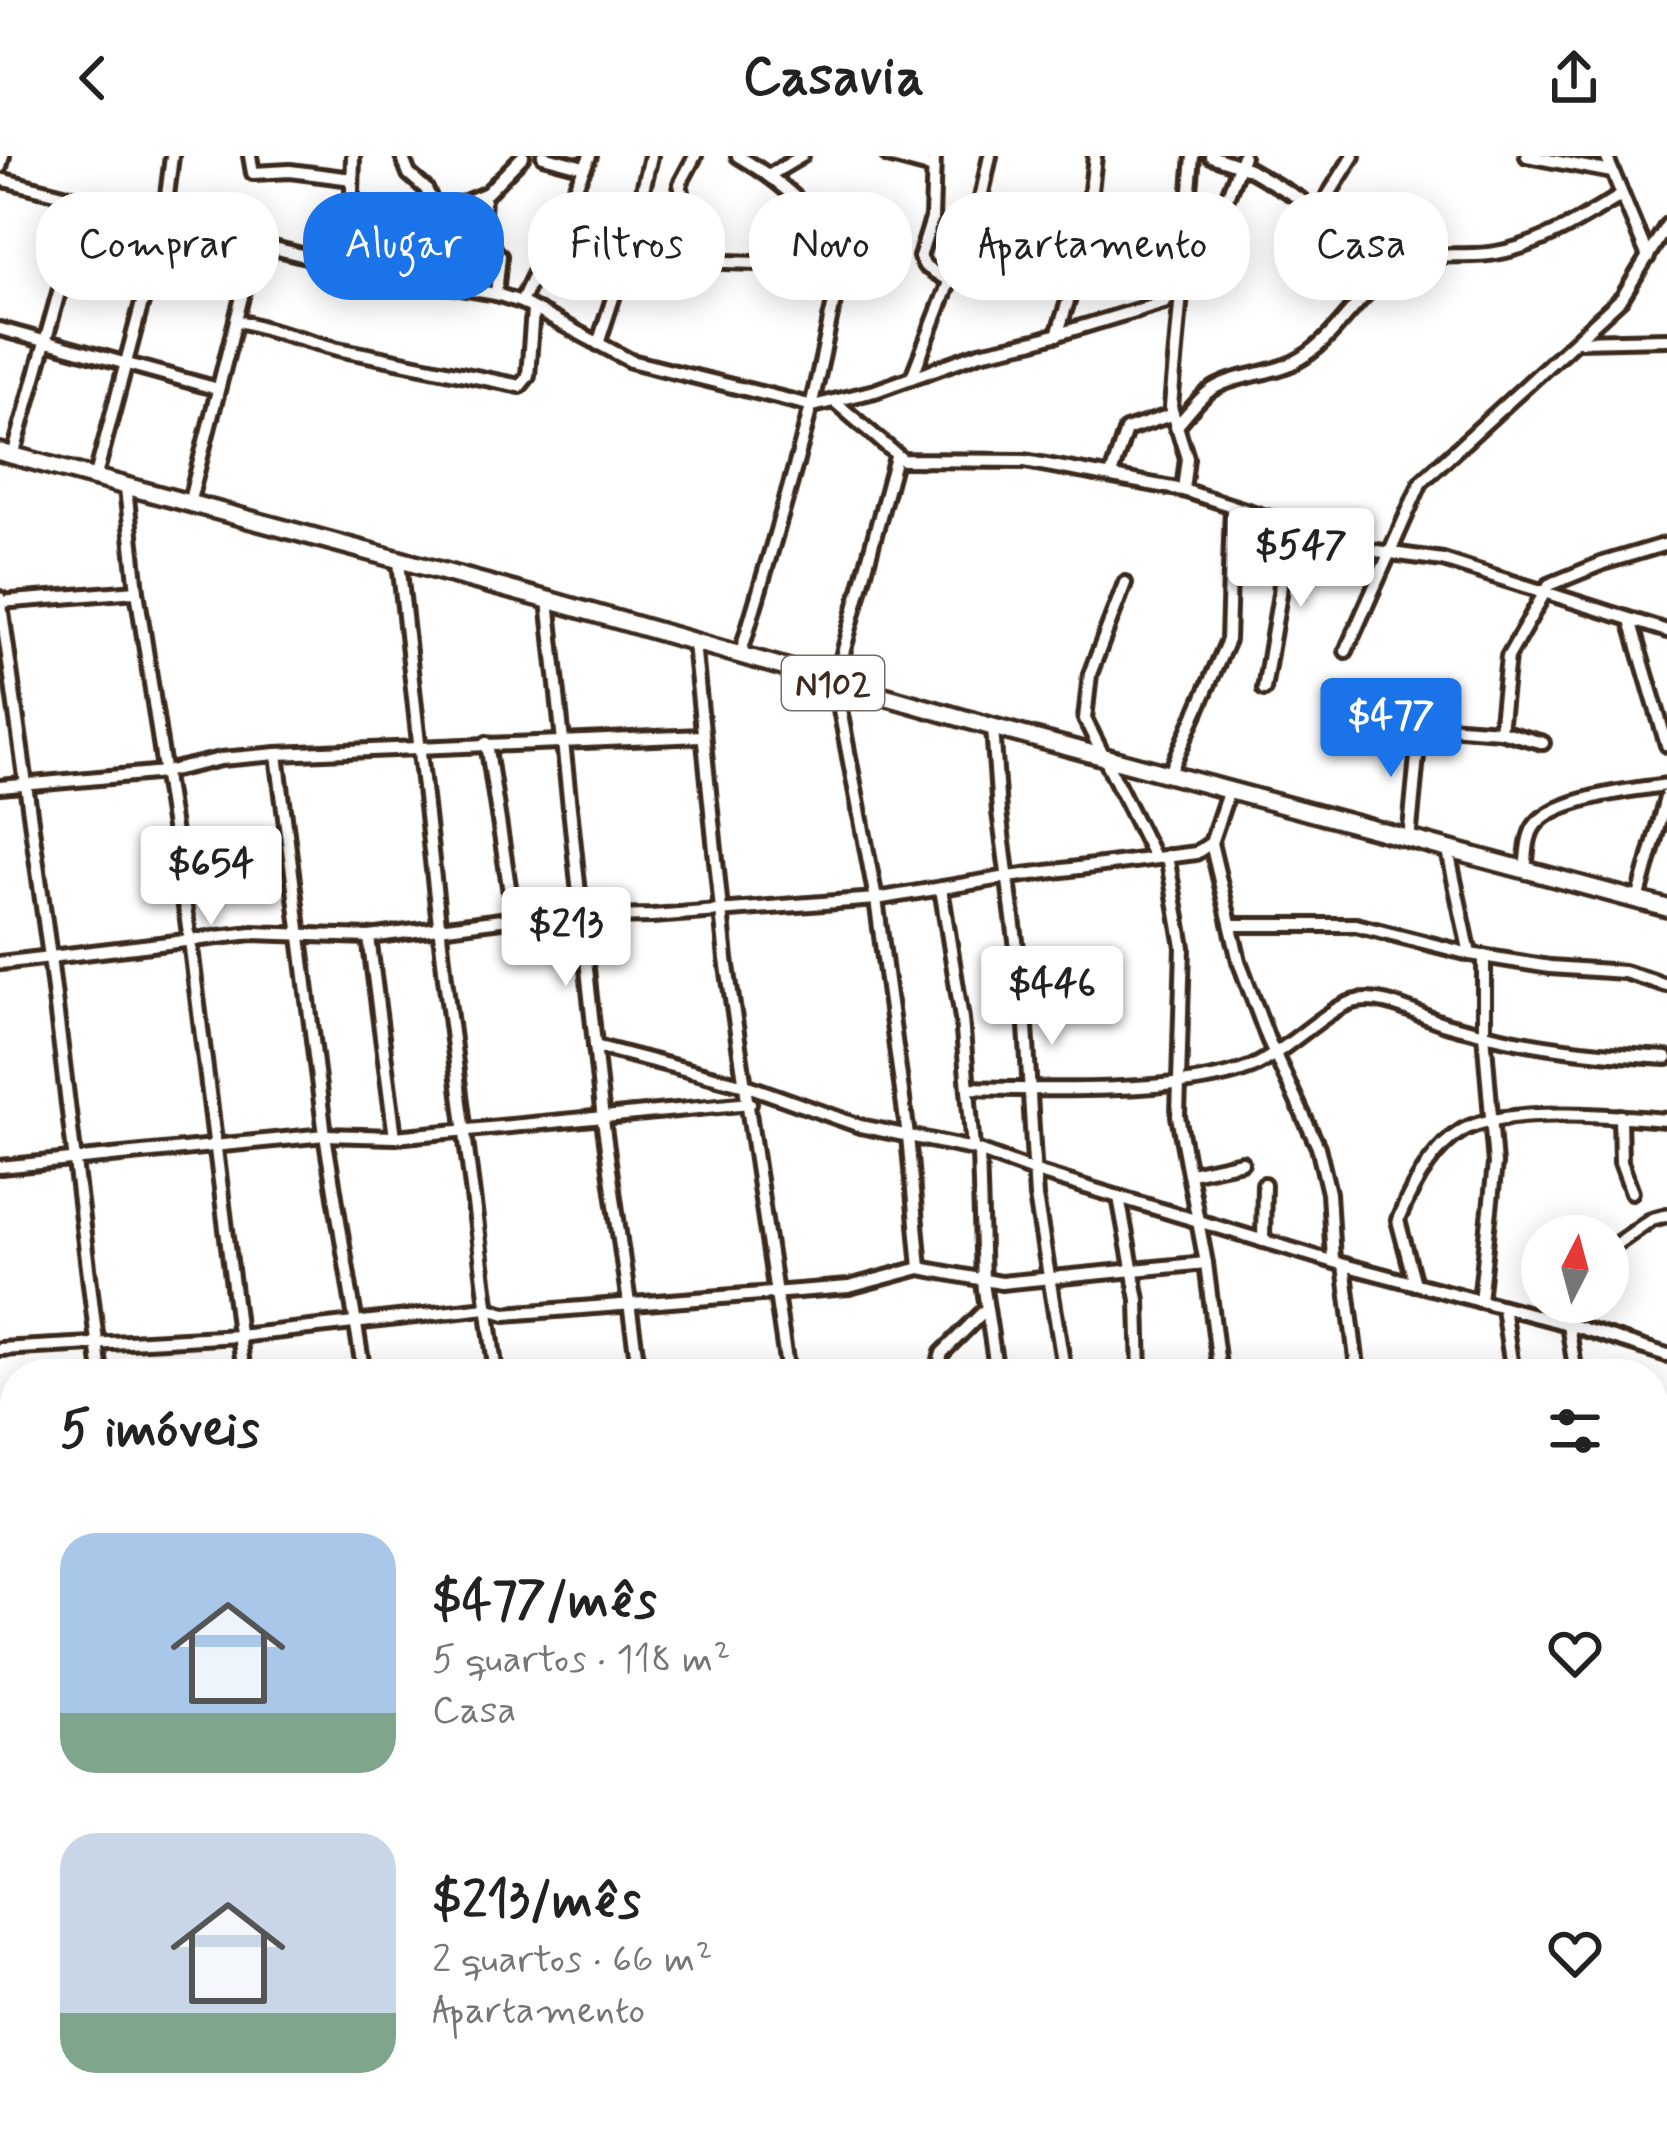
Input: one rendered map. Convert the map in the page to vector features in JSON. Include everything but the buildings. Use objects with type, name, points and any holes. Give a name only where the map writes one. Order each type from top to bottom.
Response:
[{"type":"main road","name":"N102","points":[[7,454],[1667,908]]},
{"type":"street","points":[[0,167],[3,156]]},
{"type":"street","points":[[168,192],[172,156]]},
{"type":"street","points":[[250,156],[253,173],[290,171],[352,179]]},
{"type":"street","points":[[352,192],[353,156]]},
{"type":"street","points":[[403,156],[409,174],[427,192]]},
{"type":"street","points":[[487,192],[523,156]]},
{"type":"street","points":[[543,156],[587,161],[572,192]]},
{"type":"street","points":[[642,192],[650,156]]},
{"type":"street","points":[[682,192],[680,184],[694,156]]},
{"type":"street","points":[[738,156],[770,175],[822,229],[838,265],[813,406],[740,656]]},
{"type":"street","points":[[770,175],[802,156]]},
{"type":"street","points":[[888,156],[934,162],[932,219],[920,257],[936,273]]},
{"type":"street","points":[[982,192],[990,156]]},
{"type":"street","points":[[1057,335],[1084,252],[1095,156]]},
{"type":"street","points":[[1189,192],[1193,156]]},
{"type":"street","points":[[1211,156],[1241,160],[1291,192]]},
{"type":"street","points":[[1330,192],[1353,156]]},
{"type":"street","points":[[1527,156],[1612,172]]},
{"type":"street","points":[[1606,156],[1622,195],[1657,251]]},
{"type":"street","points":[[1230,192],[1241,160]]},
{"type":"street","points":[[0,179],[53,192]]},
{"type":"street","points":[[1448,255],[1500,253],[1551,235],[1622,195]]},
{"type":"street","points":[[1346,651],[1421,482],[1622,298],[1657,251],[1667,225]]},
{"type":"street","points":[[521,302],[528,287]]},
{"type":"street","points":[[504,297],[650,368],[813,406],[1163,300]]},
{"type":"street","points":[[7,454],[55,300]]},
{"type":"street","points":[[95,479],[143,300]]},
{"type":"street","points":[[189,504],[241,300]]},
{"type":"street","points":[[598,344],[612,300]]},
{"type":"street","points":[[912,377],[942,300]]},
{"type":"street","points":[[1179,300],[1173,421],[1187,458],[1183,490]]},
{"type":"street","points":[[1111,476],[1126,430],[1173,421],[1211,390],[1300,358],[1340,325],[1357,300]]},
{"type":"street","points":[[236,320],[338,349],[520,386],[528,376],[533,310]]},
{"type":"street","points":[[0,329],[218,389]]},
{"type":"street","points":[[1576,341],[1667,339]]},
{"type":"street","points":[[834,400],[896,457],[916,462],[1025,461],[1183,490],[1387,554],[1423,555],[1667,632]]},
{"type":"street","points":[[896,457],[835,683],[876,899],[908,1136],[920,1268]]},
{"type":"street","points":[[126,488],[190,940],[242,1359]]},
{"type":"street","points":[[1169,775],[1228,640],[1232,507]]},
{"type":"street","points":[[1264,689],[1286,524]]},
{"type":"street","points":[[1500,731],[1508,657],[1555,581],[1667,544]]},
{"type":"street","points":[[399,562],[494,1359]]},
{"type":"street","points":[[1125,583],[1085,695],[1089,732],[1160,856],[1183,947],[1180,1136],[1191,1173],[1218,1359]]},
{"type":"street","points":[[99,1359],[0,601],[137,591]]},
{"type":"street","points":[[548,600],[603,1120],[637,1359]]},
{"type":"street","points":[[1630,620],[1667,745]]},
{"type":"street","points":[[694,644],[721,910],[785,1359]]},
{"type":"street","points":[[1409,840],[1420,724],[1500,731],[1543,743]]},
{"type":"street","points":[[993,727],[1032,1090],[1036,1172],[1062,1359]]},
{"type":"street","points":[[0,787],[165,772],[221,759],[278,754],[702,736]]},
{"type":"street","points":[[487,743],[514,919]]},
{"type":"street","points":[[278,754],[326,1135],[362,1359]]},
{"type":"street","points":[[1229,790],[1211,843],[1239,961],[1318,1147],[1355,1359]]},
{"type":"street","points":[[1525,871],[1529,839],[1545,817],[1576,803],[1667,790],[1638,901]]},
{"type":"street","points":[[0,963],[190,940],[301,932],[369,937],[514,919],[876,899],[1196,853],[1211,843]]},
{"type":"street","points":[[1448,851],[1470,954]]},
{"type":"street","points":[[941,888],[953,946],[976,1150],[982,1283],[995,1359]]},
{"type":"street","points":[[1231,926],[1356,925],[1470,954],[1624,973],[1667,985]]},
{"type":"street","points":[[369,937],[395,1137]]},
{"type":"street","points":[[1480,1301],[1495,1164],[1484,1033],[1484,956]]},
{"type":"street","points":[[968,1088],[1032,1090],[1180,1082],[1245,1070],[1276,1056],[1353,1002],[1418,1010],[1448,1025],[1484,1033],[1667,1058]]},
{"type":"street","points":[[596,1046],[746,1084],[860,1126],[976,1150],[1263,1241],[1667,1355]]},
{"type":"street","points":[[0,1167],[326,1135],[395,1137],[464,1127],[603,1120],[750,1103]]},
{"type":"street","points":[[1620,1116],[1621,1162],[1632,1192]]},
{"type":"street","points":[[1415,1284],[1399,1224],[1406,1202],[1433,1157],[1466,1129],[1490,1121],[1620,1116],[1667,1120]]},
{"type":"street","points":[[1191,1173],[1242,1162]]},
{"type":"street","points":[[1263,1241],[1264,1184]]},
{"type":"street","points":[[1119,1197],[1133,1268],[1139,1359]]},
{"type":"street","points":[[1629,1235],[1667,1215]]},
{"type":"street","points":[[0,1349],[238,1336],[486,1308],[505,1313],[774,1293],[860,1285],[920,1268],[982,1283],[1206,1263]]},
{"type":"street","points":[[1503,1308],[1511,1359]]},
{"type":"street","points":[[941,1359],[986,1310]]},
{"type":"street","points":[[1568,1324],[1574,1359]]}]
